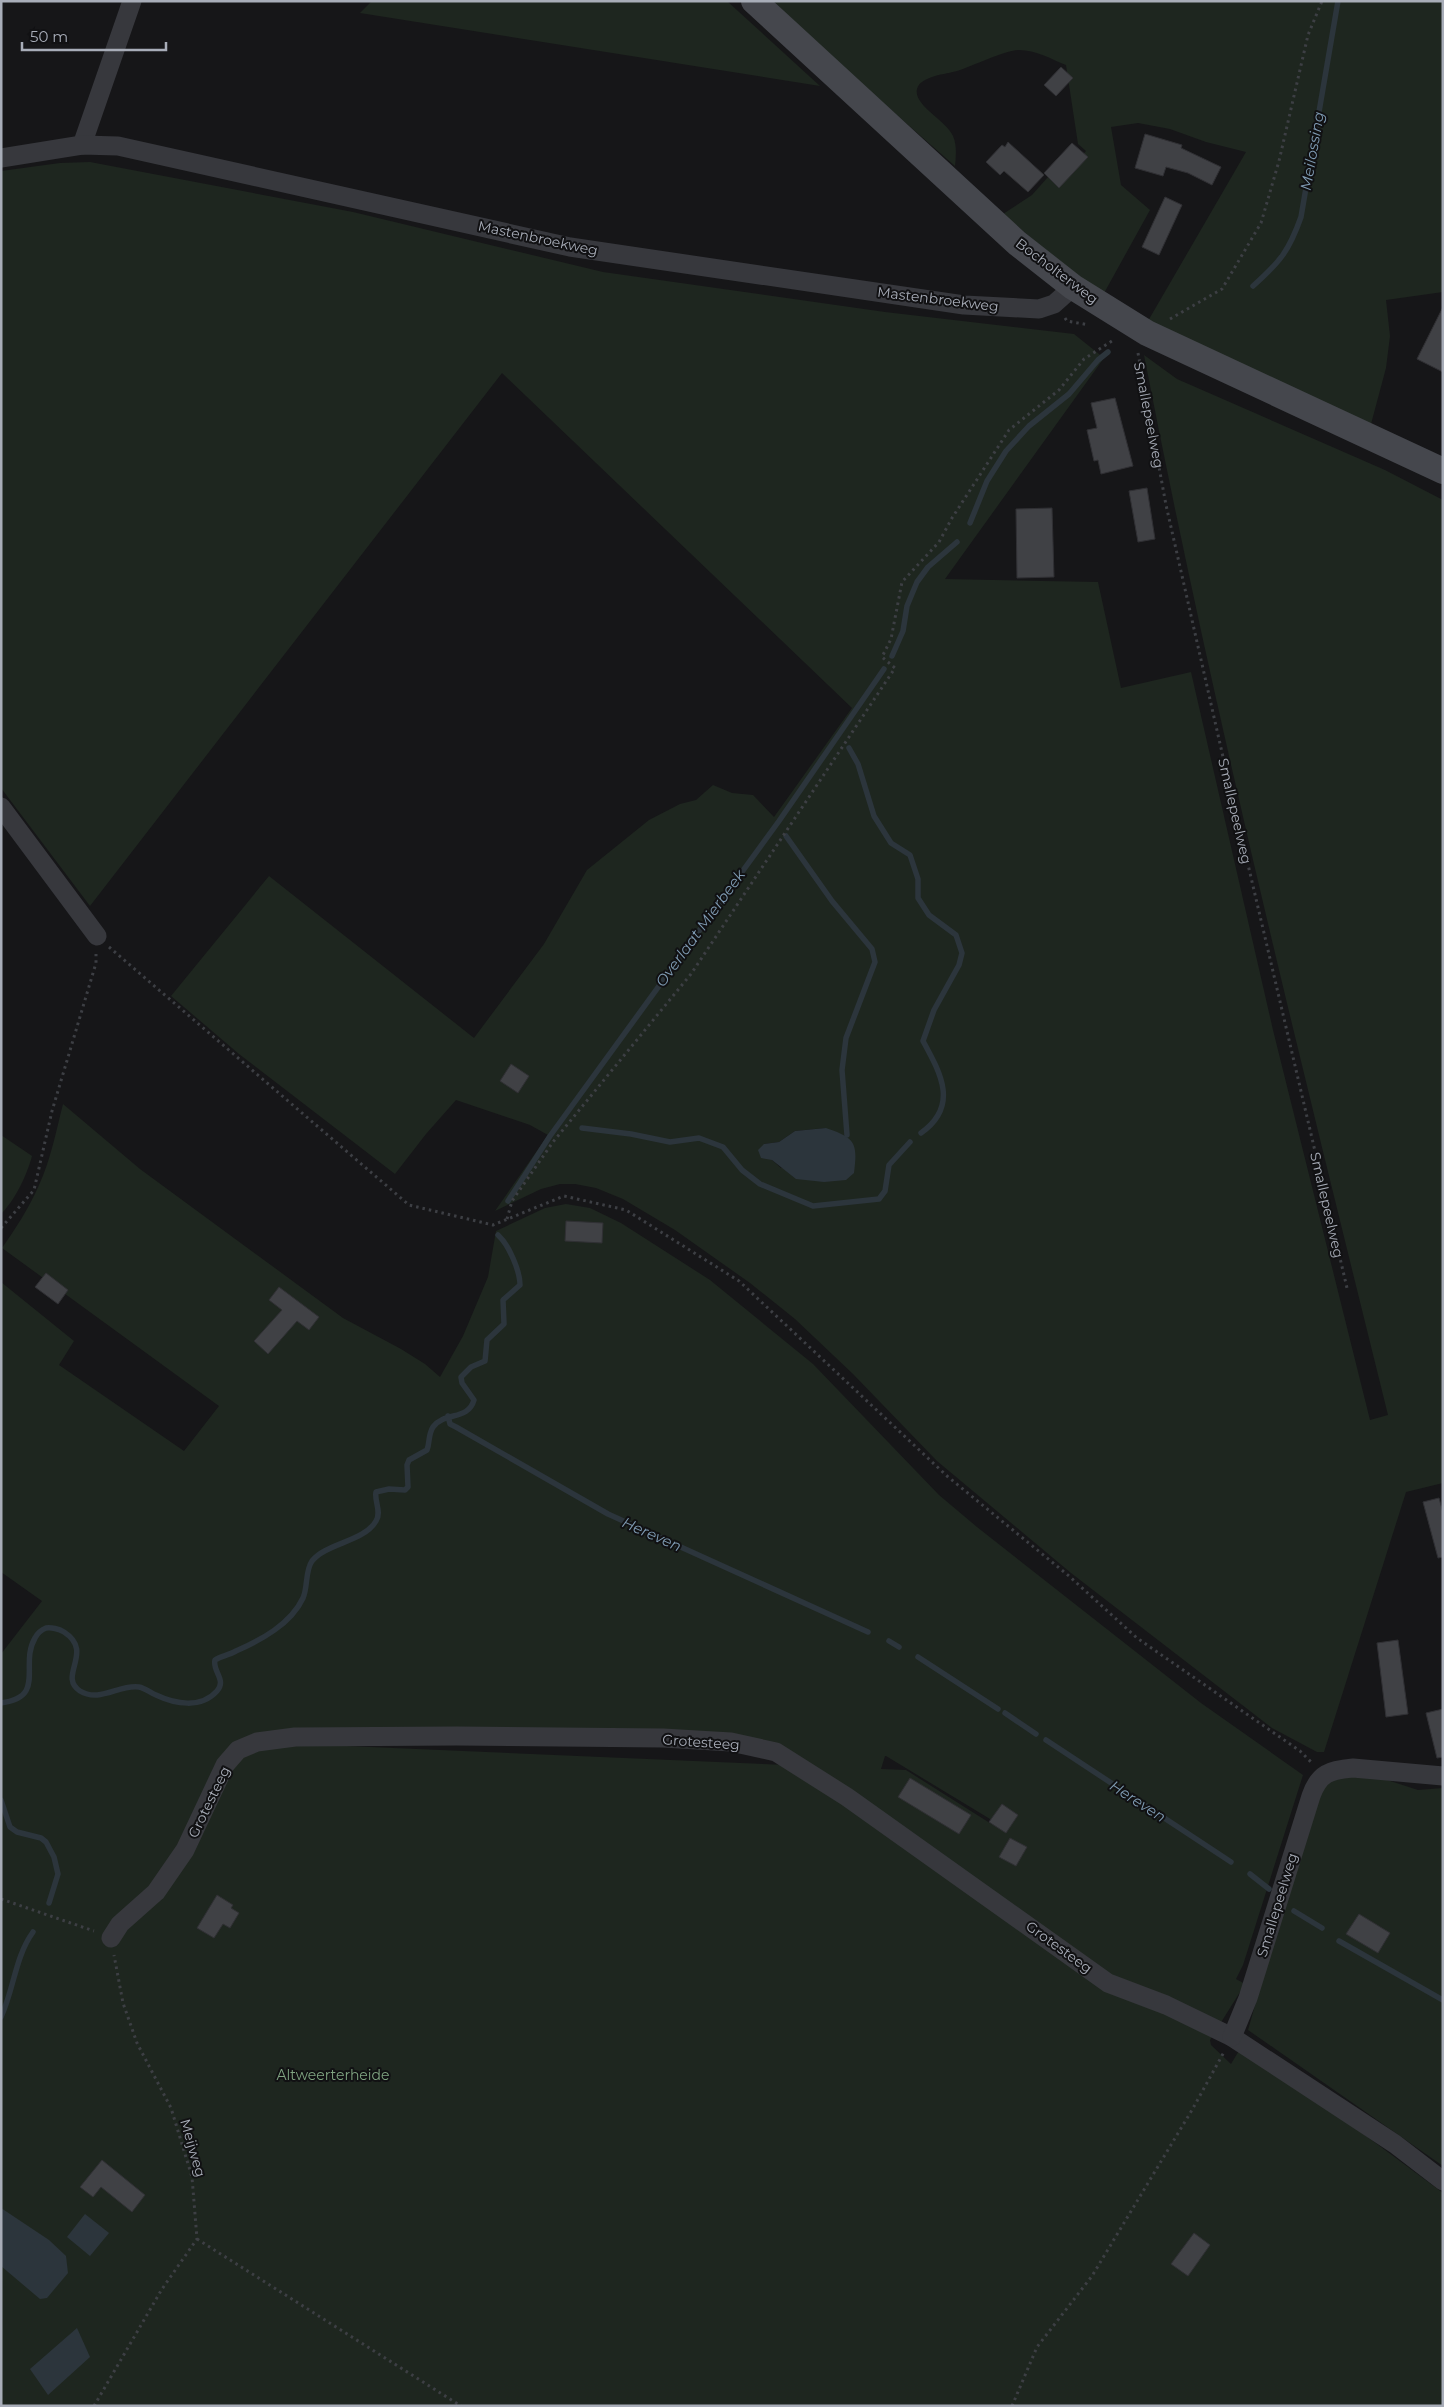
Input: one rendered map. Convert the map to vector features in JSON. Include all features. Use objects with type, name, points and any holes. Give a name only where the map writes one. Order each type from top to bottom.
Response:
[{"type":"street","points":[[82,145],[132,1]]},
{"type":"street","name":"Bocholterweg","points":[[754,1],[1017,242],[1073,288],[1147,333],[1443,471]]},
{"type":"street","name":"Mastenbroekweg","points":[[1,158],[82,145],[118,146],[570,247],[964,305],[1039,309],[1054,304],[1073,288]]},
{"type":"street","points":[[1,806],[97,936]]},
{"type":"street","name":"Grotesteeg","points":[[111,1938],[120,1924],[156,1892],[185,1850],[225,1765],[238,1750],[258,1742],[295,1737],[457,1736],[663,1738],[732,1742],[776,1752],[847,1797],[1108,1983],[1166,2005],[1232,2036],[1395,2144],[1443,2181]]},
{"type":"street","points":[[1324,1775],[1339,1769],[1353,1768],[1443,1776]]},
{"type":"street","name":"Smallepeelweg","points":[[1232,2036],[1248,1998],[1315,1785],[1324,1775]]},
{"type":"path","points":[[1147,333],[1222,289],[1261,223],[1279,161],[1308,35],[1322,1]]},
{"type":"path","name":"Smallepeelweg","points":[[1147,333],[1137,354],[1166,505],[1347,1288]]},
{"type":"path","points":[[507,1219],[512,1201],[553,1142],[691,974],[895,668],[882,657],[890,639],[902,582],[939,542],[952,518],[1009,430],[1058,390],[1084,359],[1117,337]]},
{"type":"path","points":[[97,936],[409,1205],[493,1225],[564,1196],[626,1210],[739,1281],[947,1476],[1069,1576],[1137,1638],[1300,1750],[1324,1775]]},
{"type":"path","points":[[1,1228],[34,1190],[52,1111],[96,963],[97,936]]},
{"type":"path","points":[[1,1899],[111,1938]]},
{"type":"path","name":"Meijweg","points":[[111,1938],[123,2003],[137,2044],[170,2108],[192,2177],[197,2239]]},
{"type":"path","points":[[1012,2406],[1036,2346],[1092,2276],[1192,2110],[1232,2036]]},
{"type":"path","points":[[94,2406],[162,2289],[197,2239],[461,2406]]},
{"type":"green space","points":[[372,1],[727,1],[820,86],[360,13]]},
{"type":"green space","points":[[773,1],[1443,1],[1443,292],[1386,300],[1390,336],[1386,368],[1371,424],[1148,321],[1246,152],[1206,142],[1170,129],[1138,123],[1111,127],[1121,185],[1150,210],[1103,295],[1085,284],[1003,214],[1032,195],[1048,177],[1057,184],[1086,151],[1078,144],[1066,65],[1043,55],[1019,50],[997,55],[957,71],[923,81],[917,89],[917,95],[925,107],[950,130],[956,147],[955,166],[843,68]]},
{"type":"green space","points":[[90,162],[353,212],[603,272],[885,312],[1074,334],[1104,358],[945,579],[1098,582],[1121,688],[1191,672],[1273,1030],[1370,1420],[1388,1415],[1259,886],[1199,621],[1144,355],[1177,379],[1385,470],[1443,500],[1443,1483],[1406,1492],[1324,1752],[1317,1752],[1272,1728],[1071,1573],[937,1461],[853,1374],[795,1319],[750,1283],[675,1230],[623,1199],[596,1188],[575,1184],[560,1184],[541,1189],[495,1211],[548,1135],[530,1125],[456,1100],[426,1134],[395,1174],[239,1054],[171,996],[269,876],[474,1038],[544,944],[587,870],[649,820],[680,804],[696,800],[713,785],[732,793],[753,795],[774,817],[852,708],[502,373],[90,906],[1,788],[1,171],[60,163]],"holes":[[[826,1128],[781,1168],[772,1160],[764,1144],[779,1142],[795,1131]]]},
{"type":"green space","name":"Altweerterheide","points":[[63,1104],[140,1169],[343,1318],[401,1349],[425,1364],[440,1377],[463,1336],[488,1277],[496,1231],[545,1208],[566,1204],[590,1208],[621,1223],[710,1280],[813,1364],[939,1495],[977,1527],[1201,1703],[1303,1775],[1243,1965],[1236,1979],[1245,1984],[1210,2040],[1211,2045],[1231,2064],[1240,2049],[1323,2104],[1443,2193],[1443,2406],[1,2406],[1,1654],[42,1601],[1,1572],[1,1282],[74,1341],[59,1365],[184,1451],[219,1406],[2,1248],[22,1218],[39,1185],[50,1155]],"holes":[[[756,1741],[810,1766],[347,1746]],[[886,1756],[995,1822],[993,1825],[906,1770],[881,1769]]]},
{"type":"green space","points":[[1,1135],[32,1156],[20,1187],[1,1214]]},
{"type":"green space","points":[[1343,1775],[1381,1778],[1418,1790],[1443,1788],[1443,2166],[1248,2030],[1284,1904],[1324,1783]]},
{"type":"shaded area","points":[[826,1128],[849,1138],[855,1148],[854,1173],[846,1180],[824,1182],[796,1179],[772,1160],[761,1158],[758,1150],[764,1144],[779,1142],[795,1131]]},
{"type":"shaded area","points":[[1,2208],[49,2240],[66,2256],[68,2273],[47,2298],[40,2299],[1,2266]]},
{"type":"shaded area","points":[[85,2214],[109,2233],[90,2256],[67,2237]]},
{"type":"shaded area","points":[[77,2328],[90,2357],[48,2395],[30,2369]]},
{"type":"building","points":[[1061,67],[1073,78],[1056,96],[1044,85]]},
{"type":"building","points":[[1145,134],[1182,145],[1181,148],[1221,167],[1212,185],[1188,173],[1166,167],[1163,176],[1135,168]]},
{"type":"building","points":[[1008,142],[1044,175],[1028,192],[1004,171],[1000,175],[986,162],[1002,145],[1005,147]]},
{"type":"building","points":[[1072,143],[1088,157],[1059,188],[1044,173]]},
{"type":"building","points":[[1165,197],[1182,205],[1159,255],[1142,247]]},
{"type":"building","points":[[1443,307],[1443,372],[1417,359]]},
{"type":"building","points":[[1115,398],[1133,466],[1101,474],[1098,460],[1094,461],[1087,430],[1097,428],[1091,403]]},
{"type":"building","points":[[1147,488],[1155,539],[1138,542],[1129,491]]},
{"type":"building","points":[[1052,508],[1054,577],[1017,578],[1016,509]]},
{"type":"building","points":[[511,1064],[529,1076],[518,1093],[500,1081]]},
{"type":"building","points":[[566,1221],[603,1223],[602,1243],[565,1241]]},
{"type":"building","points":[[46,1273],[68,1290],[58,1304],[35,1287]]},
{"type":"building","points":[[279,1287],[319,1317],[309,1330],[297,1321],[268,1354],[254,1341],[282,1310],[269,1300]]},
{"type":"building","points":[[1439,1498],[1443,1513],[1443,1557],[1438,1558],[1423,1502]]},
{"type":"building","points":[[1398,1640],[1408,1714],[1386,1717],[1377,1643]]},
{"type":"building","points":[[1443,1709],[1443,1757],[1437,1758],[1426,1713]]},
{"type":"building","points":[[910,1778],[971,1815],[959,1834],[898,1797]]},
{"type":"building","points":[[1002,1804],[1018,1815],[1006,1833],[989,1822]]},
{"type":"building","points":[[1010,1838],[1027,1847],[1016,1866],[999,1857]]},
{"type":"building","points":[[217,1895],[233,1905],[231,1908],[239,1913],[230,1928],[223,1924],[214,1938],[197,1928]]},
{"type":"building","points":[[1359,1914],[1390,1933],[1378,1953],[1346,1934]]},
{"type":"building","points":[[102,2160],[145,2195],[132,2212],[101,2187],[93,2197],[80,2187]]},
{"type":"building","points":[[1194,2233],[1210,2245],[1188,2276],[1171,2264]]},
{"type":"waterway","name":"Meilossing","points":[[1253,286],[1283,255],[1301,217],[1338,1]]},
{"type":"waterway","name":"Meilossing","points":[[970,523],[987,481],[1006,451],[1029,426],[1069,394],[1098,360],[1108,352]]},
{"type":"waterway","name":"Meilossing","points":[[892,656],[903,631],[907,606],[917,582],[928,567],[957,542]]},
{"type":"waterway","name":"Overlaat Mierbeek","points":[[508,1201],[550,1136],[779,821],[884,669]]},
{"type":"waterway","name":"Meilossing","points":[[849,748],[858,764],[874,816],[891,843],[910,855],[918,879],[918,898],[929,915],[956,935],[962,953],[959,965],[934,1010],[923,1041],[940,1077],[943,1101],[940,1112],[933,1123],[921,1133]]},
{"type":"waterway","points":[[786,836],[832,901],[872,949],[875,962],[846,1038],[842,1070],[847,1135]]},
{"type":"waterway","name":"Meilossing","points":[[582,1128],[631,1134],[670,1142],[699,1138],[723,1147],[742,1170],[760,1184],[813,1206],[879,1199],[885,1191],[889,1165],[910,1142]]},
{"type":"waterway","name":"Meilossing","points":[[1,1703],[15,1700],[28,1687],[31,1648],[35,1638],[46,1628],[55,1628],[62,1631],[73,1640],[77,1656],[72,1678],[74,1685],[80,1691],[87,1694],[95,1695],[124,1688],[139,1687],[171,1701],[196,1703],[211,1697],[220,1687],[215,1660],[246,1647],[274,1630],[291,1616],[303,1598],[308,1569],[312,1561],[326,1550],[363,1534],[370,1528],[378,1518],[376,1492],[389,1489],[405,1490],[408,1487],[407,1465],[409,1460],[427,1450],[433,1427],[438,1422],[462,1414],[471,1407],[474,1400],[462,1383],[461,1377],[471,1367],[485,1361],[487,1340],[504,1324],[503,1300],[520,1285],[520,1279],[513,1258],[498,1235]]},
{"type":"waterway","name":"Hereven","points":[[448,1416],[450,1424],[608,1514],[868,1632]]},
{"type":"waterway","name":"Hereven","points":[[889,1641],[899,1647]]},
{"type":"waterway","name":"Hereven","points":[[918,1657],[998,1709]]},
{"type":"waterway","name":"Hereven","points":[[1005,1713],[1036,1734]]},
{"type":"waterway","name":"Hereven","points":[[1046,1740],[1231,1862]]},
{"type":"waterway","name":"Meilossing","points":[[1,1800],[10,1827],[17,1832],[41,1838],[46,1842],[54,1857],[58,1874],[49,1903]]},
{"type":"waterway","name":"Hereven","points":[[1250,1874],[1269,1889]]},
{"type":"waterway","name":"Hereven","points":[[1294,1911],[1322,1928]]},
{"type":"waterway","name":"Meilossing","points":[[1,2017],[18,1962],[33,1932]]},
{"type":"waterway","name":"Hereven","points":[[1339,1941],[1443,2000]]}]
